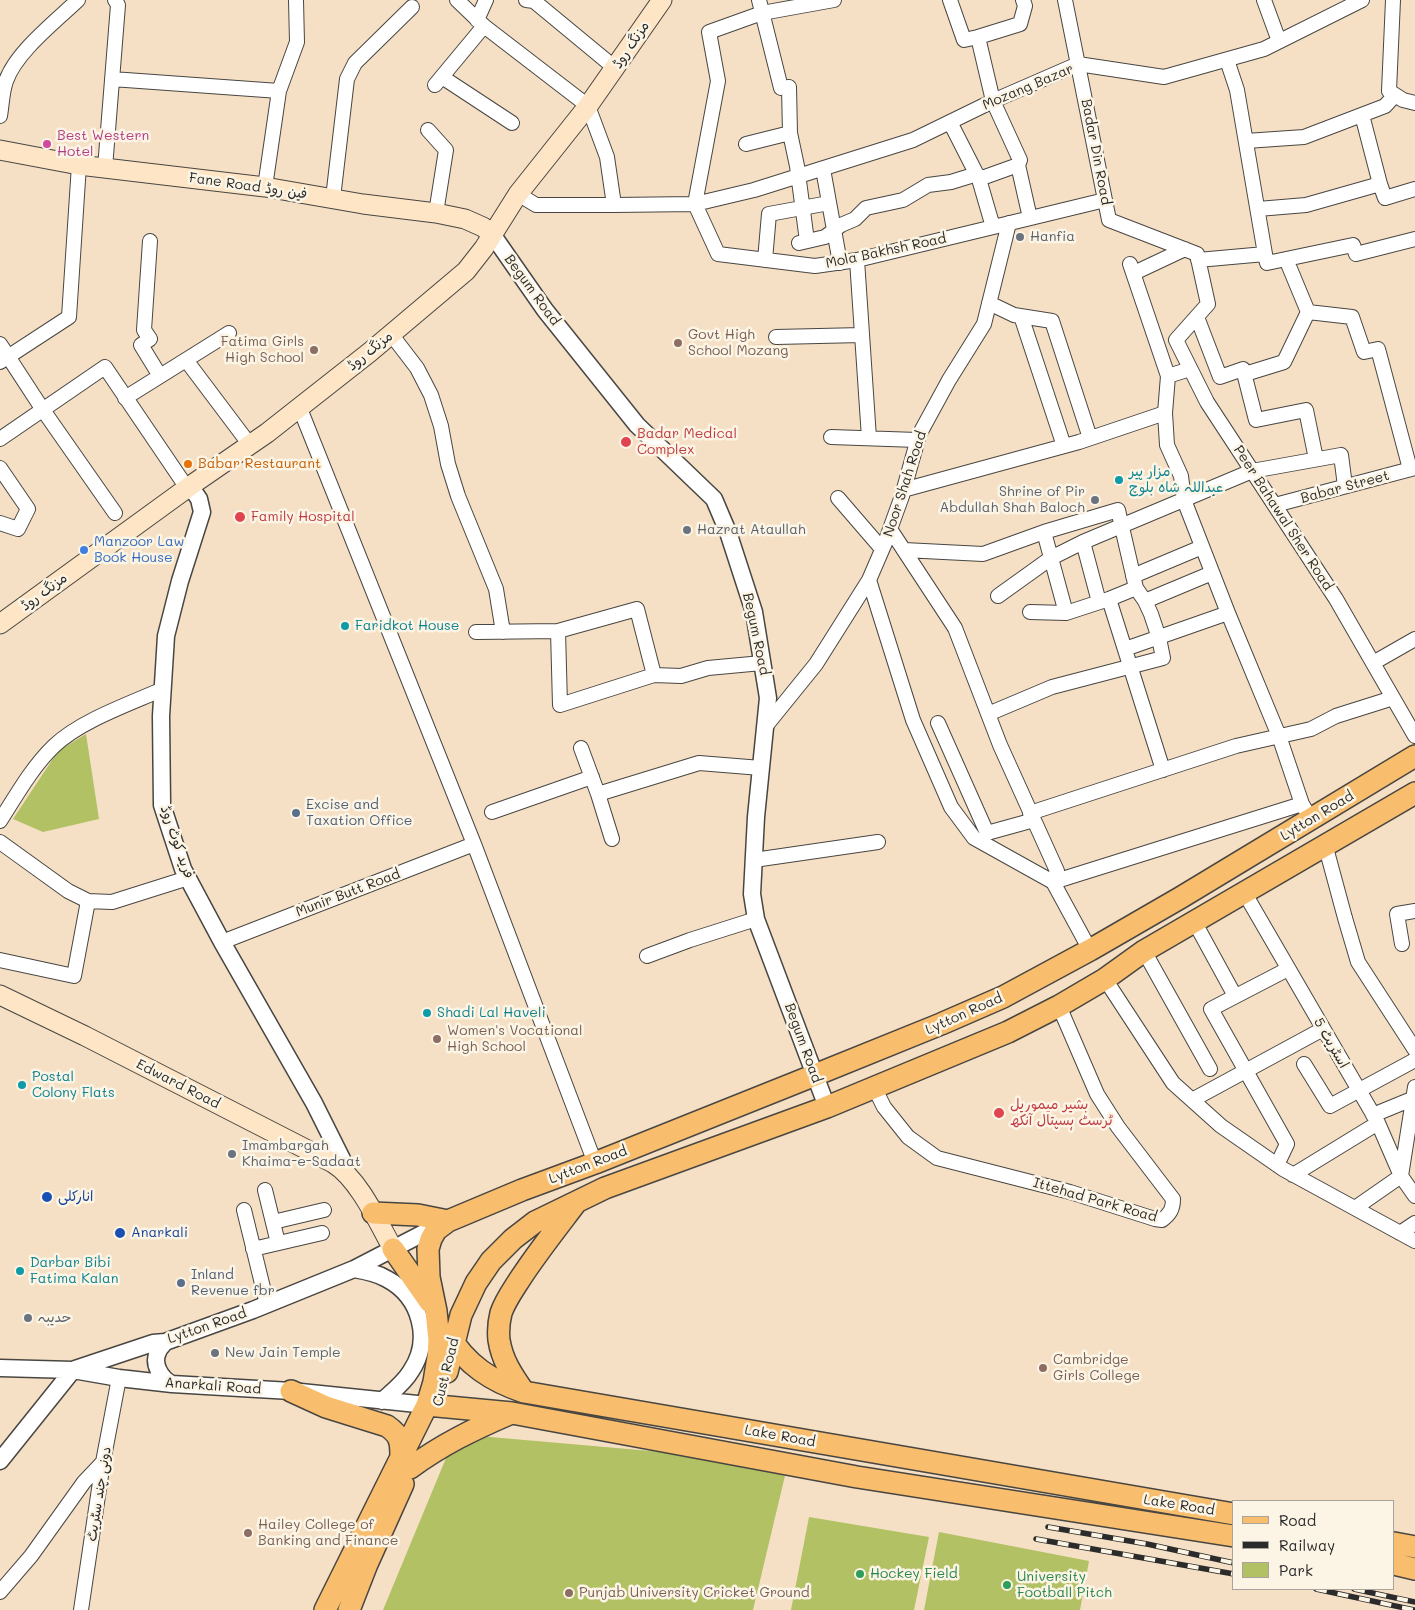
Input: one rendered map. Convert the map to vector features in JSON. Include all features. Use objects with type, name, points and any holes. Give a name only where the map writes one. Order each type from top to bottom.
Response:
[{"type":"main road","name":"مزنگ روڈ","points":[[0,624],[250,445],[370,352],[466,271],[475,261],[518,194],[588,106],[662,0]]},
{"type":"main road","name":"Fane Road فین روڈ","points":[[0,150],[79,165],[265,187],[363,204],[436,213],[465,219],[483,227],[492,234]]},
{"type":"main road","name":"Lytton Road","points":[[481,1206],[595,1163],[815,1075],[1003,997],[1180,898],[1306,812],[1415,756]]},
{"type":"main road","name":"Lytton Road","points":[[605,1188],[827,1107],[1008,1032],[1059,1006],[1105,979],[1144,951],[1415,792]]},
{"type":"main road","name":"Edward Road","points":[[0,995],[85,1036],[275,1134],[300,1144],[346,1174]]},
{"type":"main road","points":[[346,1174],[373,1213],[393,1248]]},
{"type":"main road","name":"Cust Road","points":[[326,1610],[406,1462],[433,1406],[454,1344],[461,1315],[476,1283],[491,1261],[513,1239],[534,1222],[605,1188]]},
{"type":"main road","points":[[524,1392],[510,1373],[503,1359],[499,1340],[501,1312],[532,1261],[578,1201]]},
{"type":"main road","name":"Cust Road","points":[[433,1406],[439,1340],[436,1311],[429,1277],[428,1249],[436,1230],[448,1220],[481,1206]]},
{"type":"main road","points":[[373,1213],[418,1215],[448,1220]]},
{"type":"main road","name":"Lake Road","points":[[393,1248],[424,1292],[454,1344],[465,1358],[493,1380],[524,1392],[1232,1514]]},
{"type":"main road","points":[[291,1391],[326,1408],[387,1426],[398,1436],[406,1462],[465,1433],[512,1413]]},
{"type":"main road","points":[[433,1406],[512,1413],[857,1477],[1232,1536]]},
{"type":"main road","name":"Cust Road","points":[[349,1610],[406,1462]]},
{"type":"main road","points":[[1395,1543],[1415,1547]]},
{"type":"main road","points":[[1395,1564],[1415,1569]]},
{"type":"street","points":[[0,116],[5,82],[19,58],[49,26],[78,0]]},
{"type":"street","points":[[105,168],[118,5],[115,0]]},
{"type":"street","points":[[265,187],[279,91],[297,42],[296,0]]},
{"type":"street","points":[[486,0],[481,23],[438,81],[512,123]]},
{"type":"street","points":[[526,0],[534,1],[615,68]]},
{"type":"street","points":[[695,204],[718,81],[709,32],[761,7],[834,0]]},
{"type":"street","points":[[950,0],[964,40],[978,38],[1020,24],[1025,6],[1023,0]]},
{"type":"street","name":"Badar Din Road","points":[[1066,0],[1110,220],[1197,254],[1198,260]]},
{"type":"street","points":[[1264,0],[1279,41]]},
{"type":"street","name":"Mozang Bazar","points":[[518,194],[536,205],[695,204],[754,190],[913,140],[993,101],[1078,64],[1164,77],[1264,49],[1362,0]]},
{"type":"street","points":[[1393,0],[1389,91],[1403,100],[1415,103]]},
{"type":"street","points":[[459,1],[481,23],[588,106],[607,157],[614,205]]},
{"type":"street","points":[[333,198],[347,79],[355,64],[412,7]]},
{"type":"street","points":[[761,7],[781,88],[789,86],[790,133],[802,208],[803,242],[825,237],[842,225],[855,220],[866,208],[904,200],[928,185],[978,177],[1018,164]]},
{"type":"street","points":[[978,38],[993,101],[1020,160],[1018,164],[1030,218]]},
{"type":"street","points":[[1228,60],[1237,90],[1267,263],[1353,245],[1356,254],[1415,239]]},
{"type":"street","points":[[112,79],[279,91]]},
{"type":"street","points":[[1246,141],[1304,137],[1385,106],[1395,95]]},
{"type":"street","points":[[1362,115],[1385,198],[1415,189]]},
{"type":"street","points":[[950,122],[978,177],[993,227]]},
{"type":"street","points":[[428,130],[446,150],[436,213]]},
{"type":"street","points":[[746,144],[790,133]]},
{"type":"street","points":[[79,165],[69,317],[3,354],[115,513]]},
{"type":"street","points":[[823,169],[840,263]]},
{"type":"street","points":[[1258,209],[1306,205],[1380,184]]},
{"type":"street","name":"Mola Bakhsh Road","points":[[695,204],[718,254],[815,266],[857,260],[1105,200]]},
{"type":"street","points":[[766,260],[769,214],[830,203]]},
{"type":"street","name":"Noor Shah Road","points":[[765,727],[816,664],[869,580],[890,529],[917,440],[947,382],[984,324],[1009,223]]},
{"type":"street","name":"Begum Road","points":[[492,234],[545,310],[637,425],[714,499],[728,532],[754,612],[768,698],[756,817],[752,894],[756,919],[827,1107]]},
{"type":"street","points":[[150,241],[144,330],[150,339],[141,345],[160,376]]},
{"type":"street","points":[[1054,882],[1306,812],[1278,736],[1184,500],[1181,476],[1167,445],[1165,413],[1168,376],[1132,269],[1185,249]]},
{"type":"street","points":[[1198,260],[1265,254]]},
{"type":"street","points":[[1245,374],[1284,362],[1308,312],[1286,259]]},
{"type":"street","points":[[857,260],[869,438]]},
{"type":"street","name":"Peer Bahawal Sher Road","points":[[1198,260],[1208,304],[1176,340],[1206,402],[1336,599],[1415,736]]},
{"type":"street","points":[[989,303],[1014,315],[1052,322],[1090,438]]},
{"type":"street","points":[[1308,312],[1352,317],[1364,352],[1378,349],[1412,468]]},
{"type":"street","points":[[1021,316],[1064,446]]},
{"type":"street","points":[[1197,317],[1220,377],[1243,368],[1256,420],[1306,410],[1316,459]]},
{"type":"street","points":[[125,398],[228,333]]},
{"type":"street","points":[[390,334],[417,368],[431,395],[441,426],[448,464],[458,496],[496,589],[503,632]]},
{"type":"street","points":[[776,337],[862,335]]},
{"type":"street","points":[[186,360],[250,445]]},
{"type":"street","points":[[0,439],[105,367],[189,487]]},
{"type":"street","points":[[1168,376],[1190,369]]},
{"type":"street","points":[[299,406],[474,844],[595,1163]]},
{"type":"street","points":[[903,490],[1064,446],[1165,413]]},
{"type":"street","points":[[831,436],[917,440]]},
{"type":"street","points":[[998,596],[1051,558],[1083,542],[1252,471],[1341,455],[1345,486]]},
{"type":"street","points":[[0,468],[28,509],[18,529],[0,523]]},
{"type":"street","name":"Babar Street","points":[[1275,505],[1412,468]]},
{"type":"street","name":"فرید کوٹ روڈ","points":[[189,487],[199,499],[202,512],[180,581],[166,636],[161,716],[162,805],[183,869],[222,942],[314,1103],[342,1159],[346,1174]]},
{"type":"street","points":[[838,498],[882,549]]},
{"type":"street","points":[[904,550],[982,554],[1044,532],[1118,510],[1135,582],[1145,600],[1159,638],[1163,658],[1052,687],[988,714]]},
{"type":"street","points":[[890,529],[955,628],[988,714],[1057,871],[1054,882]]},
{"type":"street","points":[[1044,532],[1066,613]]},
{"type":"street","points":[[1083,542],[1104,601],[1125,649],[1163,770]]},
{"type":"street","points":[[1030,612],[1066,613],[1104,601],[1135,582],[1202,547]]},
{"type":"street","points":[[1145,600],[1212,573]]},
{"type":"street","points":[[869,580],[913,720],[951,808],[974,838],[1054,882],[1090,950]]},
{"type":"street","points":[[476,632],[558,631],[636,609],[654,675]]},
{"type":"street","points":[[1125,649],[1228,613]]},
{"type":"street","points":[[558,631],[560,705],[654,675],[681,676],[708,668],[762,663]]},
{"type":"street","points":[[1373,663],[1415,639]]},
{"type":"street","points":[[0,822],[36,767],[53,746],[83,725],[163,689]]},
{"type":"street","points":[[938,723],[987,833],[1163,770],[1236,746],[1311,729],[1336,716],[1393,698]]},
{"type":"street","points":[[581,748],[612,839]]},
{"type":"street","points":[[598,794],[699,763],[761,768]]},
{"type":"street","points":[[492,812],[592,777]]},
{"type":"street","points":[[0,842],[68,891],[88,901],[112,902],[188,878]]},
{"type":"street","points":[[754,860],[878,842]]},
{"type":"street","name":"Munir Butt Road","points":[[222,942],[474,844]]},
{"type":"street","points":[[1325,844],[1358,962],[1415,1050]]},
{"type":"street","name":"اسٹریٹ 5","points":[[1244,892],[1375,1119],[1401,1176],[1415,1196]]},
{"type":"street","points":[[0,960],[74,976],[88,901]]},
{"type":"street","points":[[1402,944],[1396,914],[1415,911]]},
{"type":"street","points":[[647,956],[756,919]]},
{"type":"street","points":[[1194,921],[1235,996]]},
{"type":"street","points":[[1144,951],[1210,1069]]},
{"type":"street","points":[[1277,1165],[1287,1144],[1211,1009],[1288,968]]},
{"type":"street","points":[[1105,979],[1173,1083],[1220,1126],[1293,1175],[1415,1241]]},
{"type":"street","name":"Ittehad Park Road","points":[[874,1087],[884,1107],[908,1137],[937,1158],[1070,1192],[1155,1220],[1162,1220],[1169,1215],[1173,1207],[1173,1199],[1118,1127],[1097,1094],[1059,1006]]},
{"type":"street","points":[[1192,1100],[1323,1029]]},
{"type":"street","points":[[1304,1064],[1330,1106],[1415,1060]]},
{"type":"street","points":[[1293,1175],[1414,1093]]},
{"type":"street","points":[[1401,1176],[1414,1093]]},
{"type":"street","points":[[1355,1208],[1415,1167]]},
{"type":"street","points":[[265,1190],[278,1243]]},
{"type":"street","points":[[244,1210],[267,1304]]},
{"type":"street","points":[[273,1222],[324,1210]]},
{"type":"street","name":"Lytton Road","points":[[73,1370],[153,1343],[165,1342],[267,1304],[354,1268],[448,1220]]},
{"type":"street","points":[[1400,1233],[1415,1223]]},
{"type":"street","points":[[253,1249],[322,1232]]},
{"type":"street","points":[[354,1268],[378,1274],[402,1289],[414,1305],[421,1323],[422,1338],[418,1361],[411,1373],[382,1401]]},
{"type":"street","points":[[165,1342],[157,1353],[157,1364],[161,1376],[165,1381],[172,1384]]},
{"type":"street","name":"Anarkali Road","points":[[0,1368],[73,1370],[172,1384],[291,1391],[433,1406]]},
{"type":"street","points":[[0,1461],[73,1370]]},
{"type":"street","name":"دونی چند سٹریٹ","points":[[81,1610],[103,1462],[119,1378]]},
{"type":"street","points":[[0,1592],[31,1556],[84,1482],[103,1462]]},
{"type":"green space","points":[[86,734],[99,819],[43,832],[13,819],[58,751]]},
{"type":"green space","points":[[456,1434],[788,1463],[753,1610],[383,1610]]},
{"type":"green space","name":"Hockey Field","points":[[809,1517],[929,1537],[914,1610],[791,1610]]},
{"type":"green space","name":"University Football Pitch","points":[[939,1532],[1089,1561],[1080,1610],[924,1610]]},
{"type":"railway","points":[[1048,1527],[1147,1544],[1232,1563]]},
{"type":"railway","points":[[1036,1539],[1232,1574]]},
{"type":"railway","points":[[1321,1590],[1414,1610]]},
{"type":"railway","points":[[1359,1590],[1415,1602]]},
{"type":"place","name":"Best Western Hotel","points":[[47,144]]},
{"type":"place","name":"Hanfia","points":[[1020,237]]},
{"type":"place","name":"Govt High School Mozang","points":[[678,343]]},
{"type":"place","name":"Fatima Girls High School","points":[[314,350]]},
{"type":"place","name":"Badar Medical Complex","points":[[626,442]]},
{"type":"place","name":"Babar Restaurant","points":[[188,464]]},
{"type":"place","name":"مزار پیر عبداللہ شاہ بلوچ","points":[[1119,480]]},
{"type":"place","name":"Shrine of Pir Abdullah Shah Baloch","points":[[1095,500]]},
{"type":"place","name":"Family Hospital","points":[[240,517]]},
{"type":"place","name":"Hazrat Ataullah","points":[[687,530]]},
{"type":"place","name":"Manzoor Law Book House","points":[[84,550]]},
{"type":"place","name":"Faridkot House","points":[[345,626]]},
{"type":"place","name":"Excise and Taxation Office","points":[[296,813]]},
{"type":"place","name":"Shadi Lal Haveli","points":[[427,1013]]},
{"type":"place","name":"Women's Vocational High School","points":[[437,1039]]},
{"type":"place","name":"Postal Colony Flats","points":[[22,1085]]},
{"type":"place","name":"بشیر میموریل ٹرسٹ ہسپتال آنکھ","points":[[999,1113]]},
{"type":"place","name":"Imambargah Khaima-e-Sadaat","points":[[232,1154]]},
{"type":"place","name":"انارکلی","points":[[47,1197]]},
{"type":"place","name":"Anarkali","points":[[120,1233]]},
{"type":"place","name":"Darbar Bibi Fatima Kalan","points":[[20,1271]]},
{"type":"place","name":"Inland Revenue fbr","points":[[181,1283]]},
{"type":"place","name":"حدیبہ","points":[[28,1318]]},
{"type":"place","name":"New Jain Temple","points":[[215,1353]]},
{"type":"place","name":"Cambridge Girls College","points":[[1043,1368]]},
{"type":"place","name":"Hailey College of Banking and Finance","points":[[248,1533]]},
{"type":"place","name":"Hockey Field","points":[[860,1574]]},
{"type":"place","name":"University Football Pitch","points":[[1007,1585]]},
{"type":"place","name":"Punjab University Cricket Ground","points":[[569,1593]]}]
